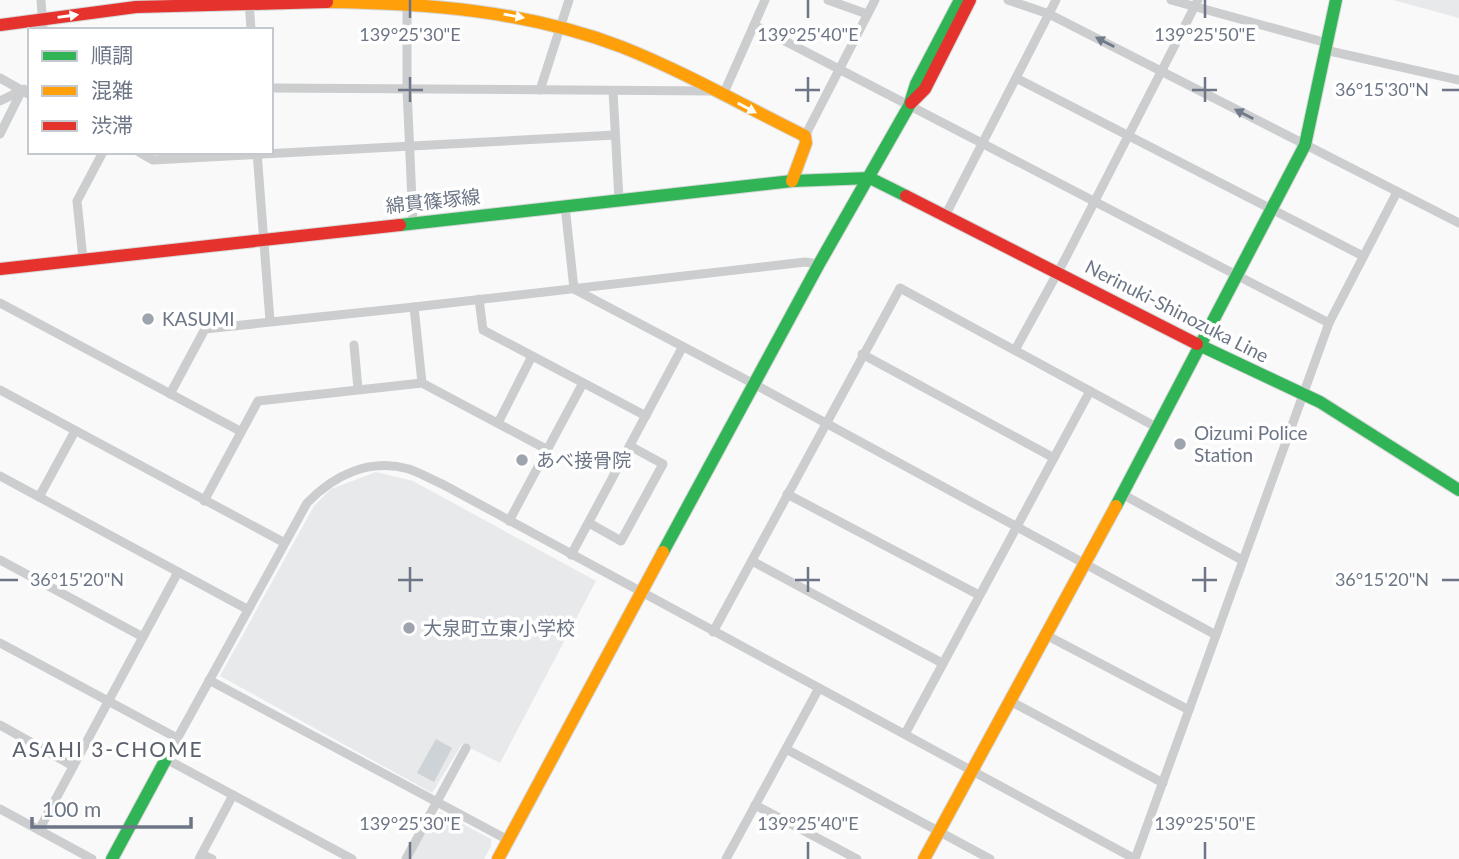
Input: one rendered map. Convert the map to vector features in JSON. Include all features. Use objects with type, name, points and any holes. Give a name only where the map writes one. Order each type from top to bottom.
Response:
[{"type":"street","points":[[41,0],[43,24]]},
{"type":"street","points":[[540,90],[569,0]]},
{"type":"street","points":[[719,93],[765,0]]},
{"type":"street","points":[[828,0],[867,14]]},
{"type":"street","points":[[792,181],[806,143],[805,136],[875,0]]},
{"type":"street","points":[[498,859],[819,264],[909,106],[916,85],[960,0]]},
{"type":"street","points":[[909,106],[925,89],[970,0]]},
{"type":"street","points":[[1008,0],[1049,14],[1459,223]]},
{"type":"street","points":[[945,216],[1056,0]]},
{"type":"street","points":[[1171,0],[1197,3],[1326,46],[1459,80]]},
{"type":"street","points":[[924,859],[1158,428],[1305,145],[1336,0]]},
{"type":"street","points":[[249,1],[251,28]]},
{"type":"street","points":[[0,25],[43,24],[115,9],[249,1],[453,3],[535,20],[647,57],[805,136]]},
{"type":"street","points":[[407,3],[407,89],[413,222]]},
{"type":"street","points":[[1015,350],[1197,3]]},
{"type":"street","points":[[754,25],[1329,323]]},
{"type":"street","points":[[0,78],[27,91]]},
{"type":"street","points":[[1016,78],[1363,256]]},
{"type":"street","points":[[273,88],[719,93]]},
{"type":"street","points":[[0,101],[27,91]]},
{"type":"street","points":[[0,134],[27,91]]},
{"type":"street","points":[[613,91],[619,200]]},
{"type":"street","points":[[273,152],[615,135]]},
{"type":"street","points":[[83,259],[77,201],[102,154]]},
{"type":"street","points":[[142,154],[153,160],[242,154]]},
{"type":"street","points":[[257,154],[270,321]]},
{"type":"street","name":"綿貫篠塚線","points":[[0,269],[792,181],[870,178]]},
{"type":"street","name":"Nerinuki-Shinozuka Line","points":[[870,178],[1201,346],[1320,402],[1459,490]]},
{"type":"street","points":[[112,859],[307,503],[339,476],[357,469],[383,465],[409,469],[509,521],[1135,859],[1329,323],[1397,192]]},
{"type":"street","points":[[565,206],[574,289]]},
{"type":"street","points":[[170,394],[205,328],[804,262],[819,264]]},
{"type":"street","points":[[713,632],[900,288],[1158,428]]},
{"type":"street","points":[[574,289],[1216,635]]},
{"type":"street","points":[[479,299],[483,330],[646,416]]},
{"type":"street","points":[[0,303],[240,431]]},
{"type":"street","points":[[414,307],[422,383]]},
{"type":"street","points":[[354,345],[358,389]]},
{"type":"street","points":[[571,555],[682,348]]},
{"type":"street","points":[[862,354],[1054,457]]},
{"type":"street","points":[[498,423],[532,356]]},
{"type":"street","points":[[204,500],[258,401],[422,383],[548,450]]},
{"type":"street","points":[[509,521],[583,383]]},
{"type":"street","points":[[0,390],[284,542]]},
{"type":"street","points":[[905,734],[1090,391]]},
{"type":"street","points":[[39,497],[75,431]]},
{"type":"street","points":[[589,523],[621,541],[663,464],[630,446]]},
{"type":"street","points":[[0,476],[247,610]]},
{"type":"street","points":[[787,494],[979,595]]},
{"type":"street","points":[[1122,494],[1242,560]]},
{"type":"street","points":[[0,560],[143,637]]},
{"type":"street","points":[[751,561],[943,663]]},
{"type":"street","points":[[39,830],[178,572]]},
{"type":"street","points":[[1046,635],[1189,709]]},
{"type":"street","points":[[0,643],[177,738]]},
{"type":"street","points":[[209,680],[508,840]]},
{"type":"street","points":[[726,859],[819,688]]},
{"type":"street","points":[[1010,701],[1163,783]]},
{"type":"street","points":[[0,725],[73,766]]},
{"type":"street","points":[[406,859],[466,748]]},
{"type":"street","points":[[786,749],[990,859]]},
{"type":"street","points":[[166,759],[352,859]]},
{"type":"street","points":[[212,859],[201,856],[233,795]]},
{"type":"street","points":[[755,805],[857,859]]},
{"type":"street","points":[[0,810],[92,859]]},
{"type":"shaded area","points":[[1393,0],[1459,0],[1459,18]]},
{"type":"shaded area","name":"大泉町立東小学校","points":[[376,472],[413,481],[596,581],[500,763],[462,744],[432,793],[220,676],[314,506],[331,489]]},
{"type":"shaded area","points":[[436,739],[452,748],[434,782],[417,773]]},
{"type":"shaded area","points":[[440,812],[491,839],[491,846],[484,859],[411,859],[435,814]]},
{"type":"traffic: fast","points":[[663,552],[819,264],[909,106],[916,84],[960,0]]},
{"type":"traffic: fast","points":[[1116,506],[1305,145],[1336,0]]},
{"type":"traffic: fast","points":[[400,225],[792,181],[870,178],[906,196]]},
{"type":"traffic: fast","points":[[1197,344],[1320,402],[1459,490]]},
{"type":"traffic: fast","points":[[112,859],[166,759]]},
{"type":"traffic: slow","points":[[327,2],[402,4],[477,11],[550,25],[622,47],[692,78],[805,136],[806,143],[792,181]]},
{"type":"traffic: slow","points":[[924,859],[1116,506]]},
{"type":"traffic: slow","points":[[498,859],[663,552]]},
{"type":"traffic: jam","points":[[911,103],[925,89],[970,0]]},
{"type":"traffic: jam","points":[[0,25],[136,7],[327,2]]},
{"type":"traffic: jam","points":[[906,196],[1197,344]]},
{"type":"traffic: jam","points":[[0,269],[400,225]]},
{"type":"place","name":"KASUMI","points":[[148,319]]},
{"type":"place","name":"Oizumi Police Station","points":[[1180,444]]},
{"type":"place","name":"あべ接骨院","points":[[522,460]]},
{"type":"place","name":"大泉町立東小学校","points":[[409,628]]},
{"type":"district","name":"ASAHI 3-CHOME","points":[[108,750]]}]
